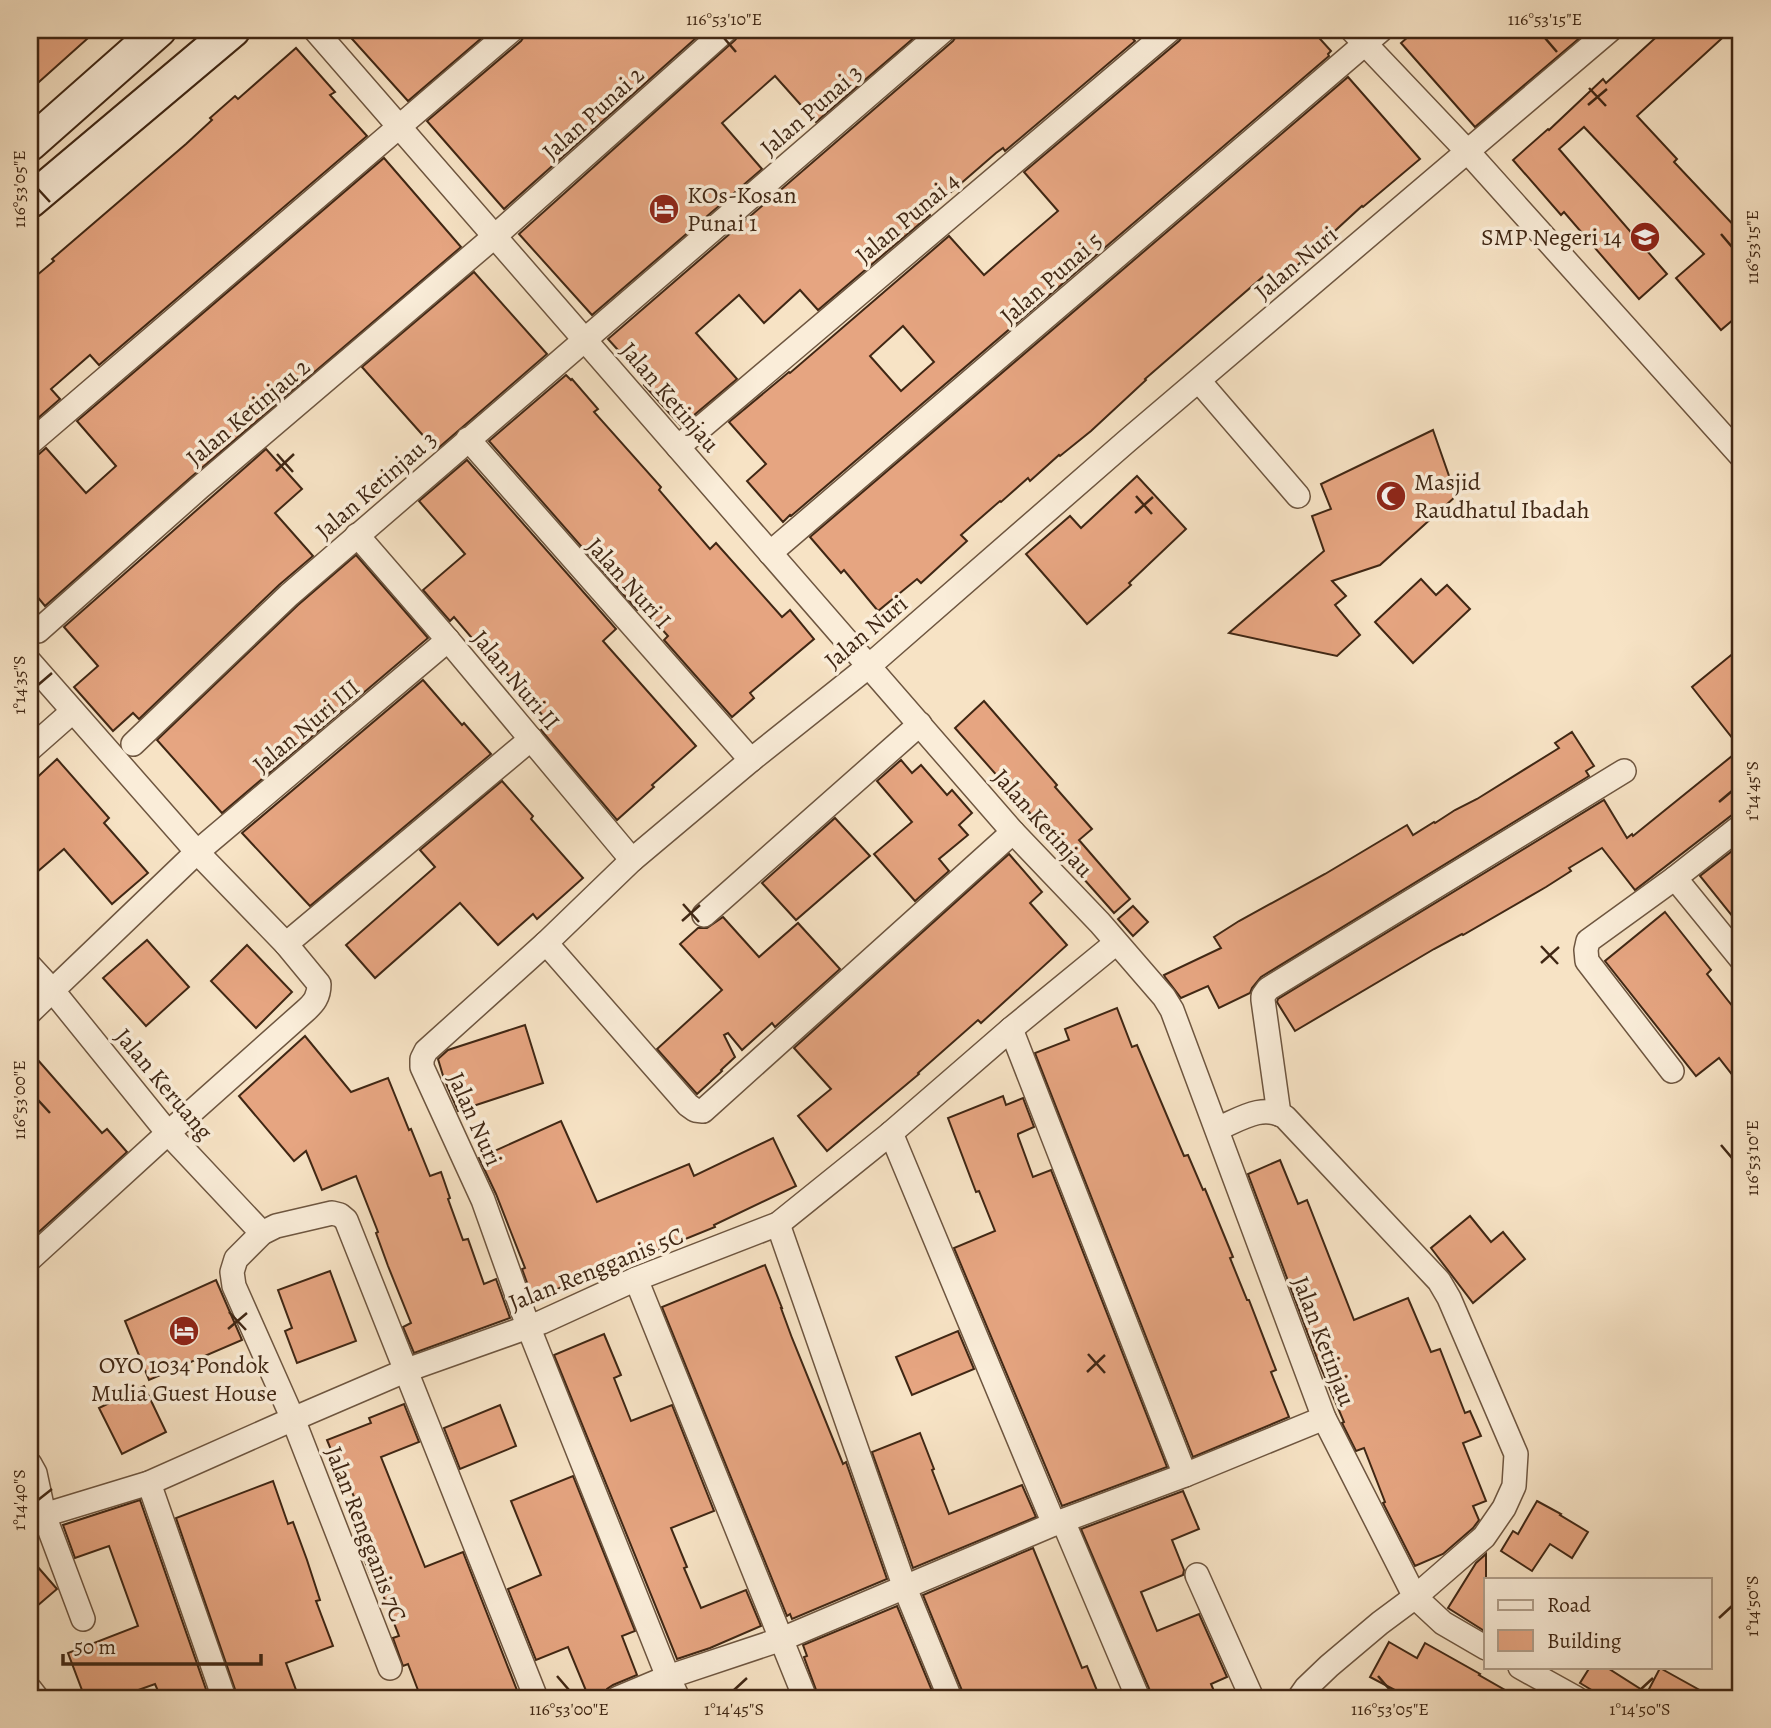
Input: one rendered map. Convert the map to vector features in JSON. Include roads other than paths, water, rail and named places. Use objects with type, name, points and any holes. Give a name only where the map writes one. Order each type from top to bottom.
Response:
[{"type":"main road","points":[[30,144],[159,30]]},
{"type":"main road","points":[[30,201],[233,30]]},
{"type":"street","name":"Jalan Ketinjau","points":[[315,30],[1013,831],[1100,923],[1164,997],[1172,1010],[1324,1418],[1415,1597],[1443,1623],[1484,1647]]},
{"type":"street","points":[[30,443],[512,30]]},
{"type":"street","name":"Jalan Punai 2","points":[[495,236],[726,30]]},
{"type":"street","name":"Jalan Punai 3","points":[[584,339],[944,30]]},
{"type":"street","name":"Jalan Punai 4","points":[[678,447],[1170,30]]},
{"type":"street","name":"Jalan Nuri","points":[[528,1326],[483,1200],[422,1066],[426,1051],[546,943],[632,860],[869,666],[1610,30]]},
{"type":"street","points":[[1366,34],[1468,152],[1741,456]]},
{"type":"street","name":"Jalan Punai 5","points":[[771,553],[1366,34]]},
{"type":"street","name":"Jalan Ketinjau 2","points":[[38,631],[199,488],[495,236]]},
{"type":"street","name":"Jalan Ketinjau 3","points":[[133,744],[289,595],[584,339]]},
{"type":"street","points":[[1199,381],[1298,496]]},
{"type":"street","name":"Jalan Nuri I","points":[[468,439],[751,760]]},
{"type":"street","name":"Jalan Nuri II","points":[[357,535],[449,640],[632,860]]},
{"type":"street","name":"Jalan Nuri III","points":[[30,1012],[197,852],[449,640]]},
{"type":"street","points":[[30,663],[197,852],[286,944],[319,984],[319,994],[314,1003],[30,1259]]},
{"type":"street","points":[[30,750],[72,712]]},
{"type":"street","points":[[704,915],[920,724]]},
{"type":"street","points":[[286,944],[531,739]]},
{"type":"street","points":[[1279,1114],[1263,1000],[1268,989],[1624,771]]},
{"type":"street","points":[[1672,1071],[1587,961],[1588,941],[1741,826]]},
{"type":"street","points":[[546,943],[688,1105],[703,1111],[1013,831]]},
{"type":"street","points":[[1675,878],[1741,959]]},
{"type":"street","name":"Jalan Rengganis 5C","points":[[37,1521],[149,1483],[407,1370],[542,1322],[636,1279],[778,1224],[891,1133],[1115,943]]},
{"type":"street","name":"Jalan Keruang","points":[[30,966],[168,1133],[262,1233]]},
{"type":"street","points":[[1011,1029],[1185,1475]]},
{"type":"street","points":[[1217,1129],[1258,1112],[1268,1111],[1285,1117],[1439,1281],[1516,1454],[1514,1486],[1504,1508],[1484,1537],[1339,1658],[1306,1688],[1299,1698]]},
{"type":"street","points":[[891,1133],[1058,1523],[1138,1698]]},
{"type":"street","points":[[293,1419],[234,1286],[232,1272],[236,1259],[262,1233],[276,1226],[332,1213],[345,1220],[537,1698]]},
{"type":"street","points":[[778,1224],[905,1588],[950,1698]]},
{"type":"street","points":[[636,1279],[805,1698]]},
{"type":"street","points":[[528,1326],[673,1688]]},
{"type":"street","points":[[618,1698],[673,1688],[782,1639],[1058,1523],[1324,1418]]},
{"type":"street","name":"Jalan Rengganis 7C","points":[[293,1419],[390,1668]]},
{"type":"street","points":[[30,1464],[35,1473],[37,1521],[83,1619]]},
{"type":"street","points":[[149,1483],[224,1698]]},
{"type":"street","points":[[1197,1575],[1252,1698]]},
{"type":"street","points":[[1522,1668],[1576,1698]]},
{"type":"street","points":[[30,1689],[37,1698]]},
{"type":"place","name":"KOs-Kosan Punai 1","points":[[664,209]]},
{"type":"place","name":"SMP Negeri 14","points":[[1645,237]]},
{"type":"place","name":"Masjid Raudhatul Ibadah","points":[[1391,496]]},
{"type":"place","name":"OYO 1034 Pondok Mulia Guest House","points":[[184,1331]]}]
